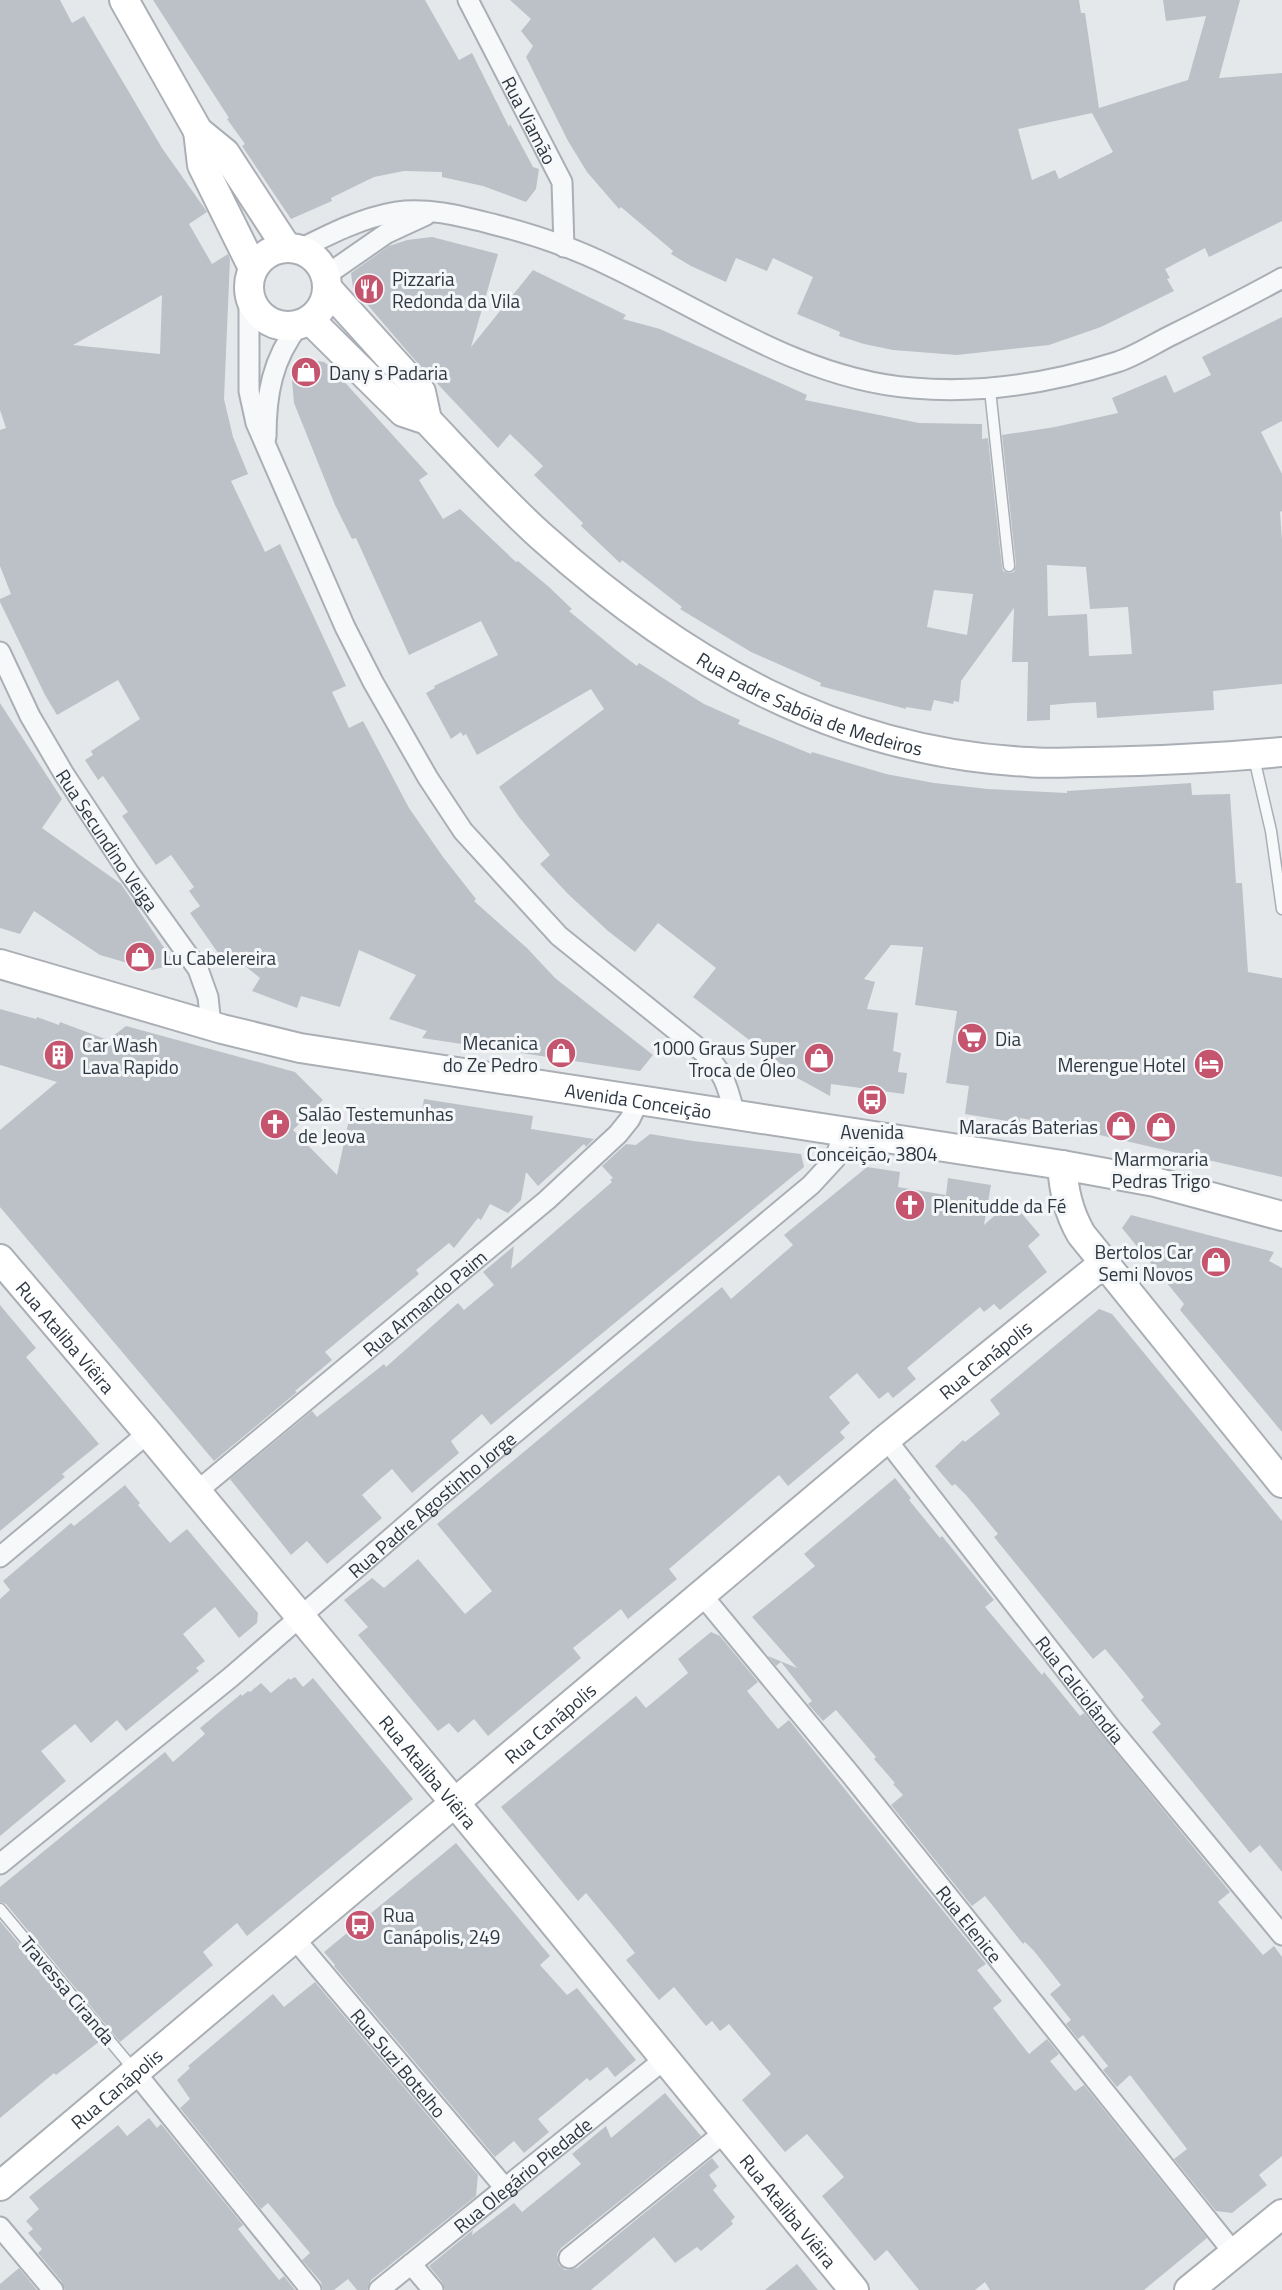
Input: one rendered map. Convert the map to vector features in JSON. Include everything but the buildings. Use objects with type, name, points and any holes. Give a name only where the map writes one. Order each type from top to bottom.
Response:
[{"type":"street","points":[[124,0],[198,131],[225,153],[292,249],[315,259],[326,282],[325,300],[319,311],[285,342],[270,381],[265,445]]},
{"type":"street","name":"Rua Viamão","points":[[468,0],[562,182],[564,247]]},
{"type":"street","points":[[198,131],[202,165],[251,281],[253,306],[261,316],[273,323],[286,326],[304,322]]},
{"type":"street","points":[[735,1115],[725,1079],[718,1066],[559,936],[463,831],[428,778],[373,682],[345,627],[256,424],[249,391],[251,281],[262,258],[273,251],[292,249],[374,216],[400,212],[433,212],[531,234],[607,264],[804,361],[861,379],[912,388],[990,390],[1050,380],[1119,361],[1282,278]]},
{"type":"street","points":[[326,282],[387,233],[433,212]]},
{"type":"street","name":"Rua Padre Sabóia de Medeiros","points":[[326,282],[421,392],[427,421]]},
{"type":"street","name":"Rua Padre Sabóia de Medeiros","points":[[304,322],[403,412],[427,421],[540,536],[597,584],[687,651],[789,705],[867,733],[973,757],[1028,762],[1117,761],[1282,752]]},
{"type":"street","name":"Rua Secundino Veiga","points":[[0,652],[30,716],[64,774],[129,873],[198,969],[208,997],[211,1025]]},
{"type":"street","name":"Avenida Conceição","points":[[0,964],[300,1048],[1062,1165],[1155,1182],[1282,1216]]},
{"type":"street","name":"Rua Armando Paim","points":[[195,1493],[547,1200],[618,1134],[630,1119],[639,1100]]},
{"type":"street","name":"Rua Padre Agostinho Jorge","points":[[0,1864],[231,1677],[443,1493],[823,1174],[835,1159],[844,1131]]},
{"type":"street","points":[[1062,1165],[1064,1193],[1081,1234],[1282,1482]]},
{"type":"street","name":"Rua Ataliba Viêira","points":[[0,1259],[148,1433],[195,1493],[666,2058],[854,2290]]},
{"type":"street","name":"Rua Canápolis","points":[[0,2186],[886,1438],[1104,1264]]},
{"type":"street","points":[[0,1557],[148,1433]]},
{"type":"street","name":"Rua Calciolândia","points":[[886,1438],[1110,1727],[1282,1936]]},
{"type":"street","name":"Rua Elenice","points":[[702,1595],[851,1775],[1234,2253]]},
{"type":"street","name":"Rua Suzi Botelho","points":[[295,1938],[505,2188]]},
{"type":"street","name":"Rua Olegário Piedade","points":[[379,2290],[666,2058]]},
{"type":"street","points":[[135,2072],[311,2290]]},
{"type":"street","points":[[569,2258],[726,2131]]},
{"type":"street","points":[[1189,2290],[1282,2214]]},
{"type":"street","points":[[0,2227],[53,2290]]},
{"type":"street","points":[[411,2264],[433,2290]]},
{"type":"lane","points":[[990,390],[1009,566]]},
{"type":"lane","points":[[1254,754],[1271,831],[1282,909]]},
{"type":"lane","name":"Travessa Ciranda","points":[[0,1909],[135,2072]]},
{"type":"place","name":"Pizzaria Redonda da Vila","points":[[369,289]]},
{"type":"place","name":"Dany s Padaria","points":[[306,372]]},
{"type":"place","name":"Lu Cabelereira","points":[[140,957]]},
{"type":"place","name":"Dia","points":[[972,1038]]},
{"type":"place","name":"Mecanica do Ze Pedro","points":[[561,1053]]},
{"type":"place","name":"Car Wash Lava Rapido","points":[[59,1055]]},
{"type":"place","name":"1000 Graus Super Troca de Óleo","points":[[819,1058]]},
{"type":"place","name":"Merengue Hotel","points":[[1209,1064]]},
{"type":"place","name":"Avenida Conceição, 3804","points":[[872,1100]]},
{"type":"place","name":"Salão Testemunhas de Jeova","points":[[275,1124]]},
{"type":"place","name":"Maracás Baterias","points":[[1121,1126]]},
{"type":"place","name":"Marmoraria Pedras Trigo","points":[[1161,1127]]},
{"type":"place","name":"Plenitudde da Fé","points":[[910,1205]]},
{"type":"place","name":"Bertolos Car Semi Novos","points":[[1216,1262]]},
{"type":"place","name":"Rua Canápolis, 249","points":[[360,1925]]}]
